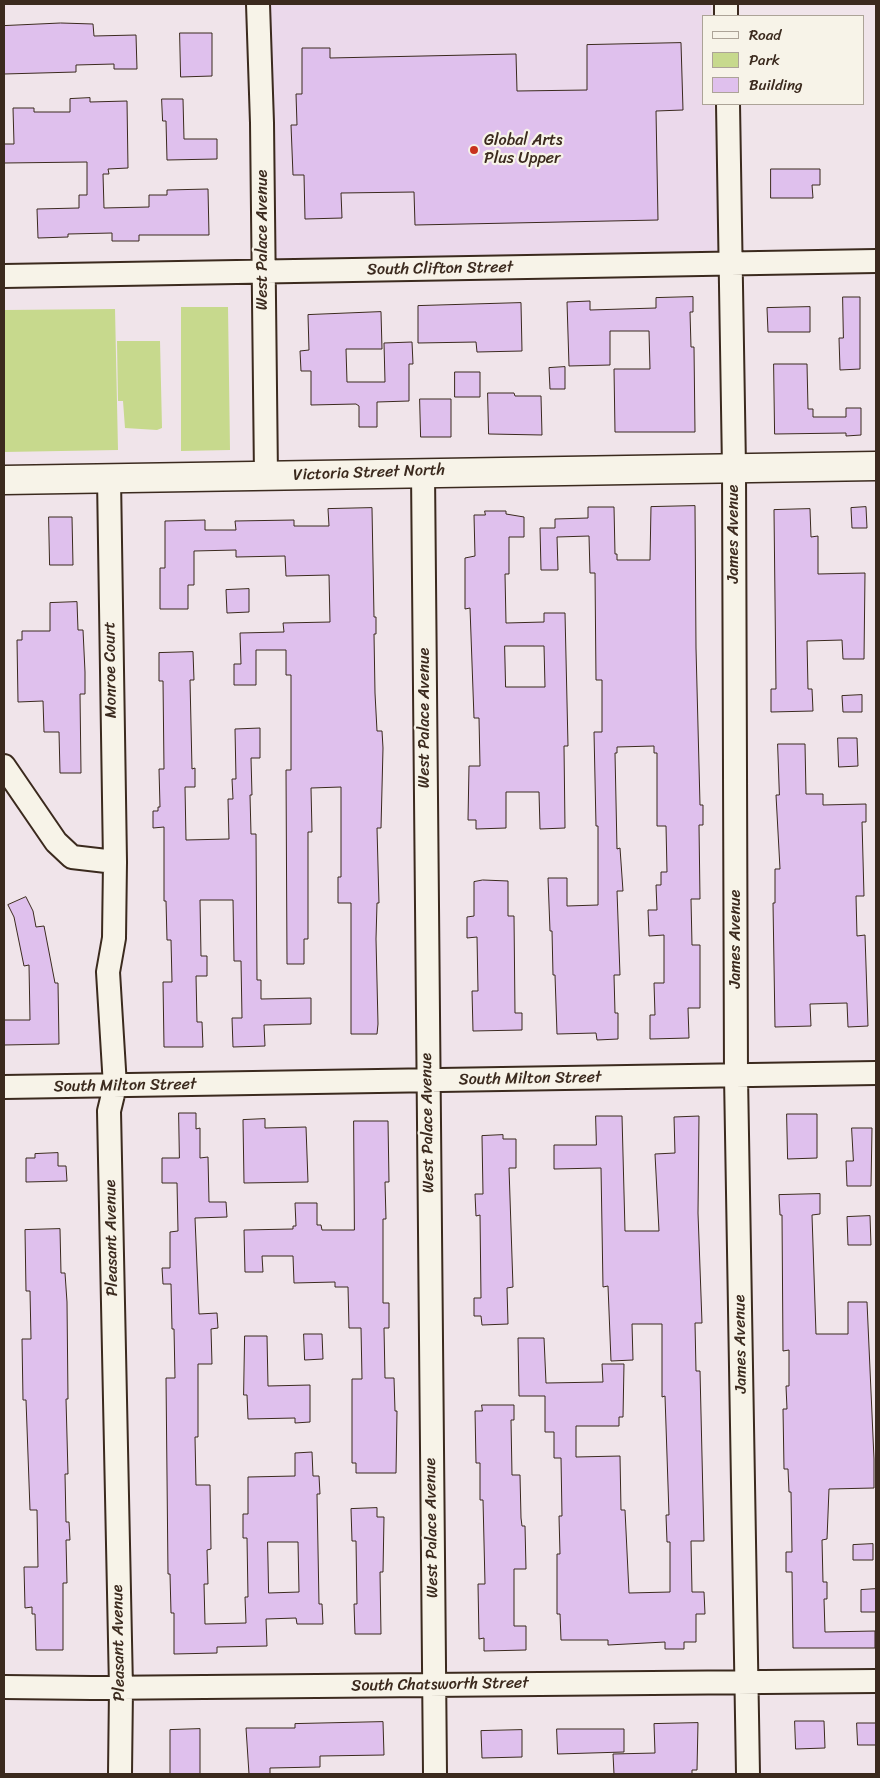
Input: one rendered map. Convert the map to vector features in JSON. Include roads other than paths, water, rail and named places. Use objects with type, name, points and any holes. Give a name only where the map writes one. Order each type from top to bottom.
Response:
[{"type":"street","name":"West Palace Avenue","points":[[258,4],[262,123],[262,272],[266,476]]},
{"type":"street","name":"James Avenue","points":[[728,105],[734,468],[736,1076],[748,1774]]},
{"type":"street","name":"South Clifton Street","points":[[4,276],[876,261]]},
{"type":"street","name":"Victoria Street North","points":[[4,480],[876,466]]},
{"type":"street","name":"West Palace Avenue","points":[[423,472],[427,1081],[435,1774]]},
{"type":"street","name":"Monroe Court","points":[[109,478],[115,862]]},
{"type":"street","points":[[4,766],[56,842],[72,857],[115,862]]},
{"type":"street","name":"Pleasant Avenue","points":[[115,862],[114,938],[108,972],[114,1086],[109,1111],[121,1688],[120,1774]]},
{"type":"street","name":"South Milton Street","points":[[4,1087],[876,1073]]},
{"type":"street","name":"South Chatsworth Street","points":[[4,1687],[121,1688],[876,1680]]},
{"type":"place","name":"Global Arts Plus Upper","points":[[474,150]]}]
